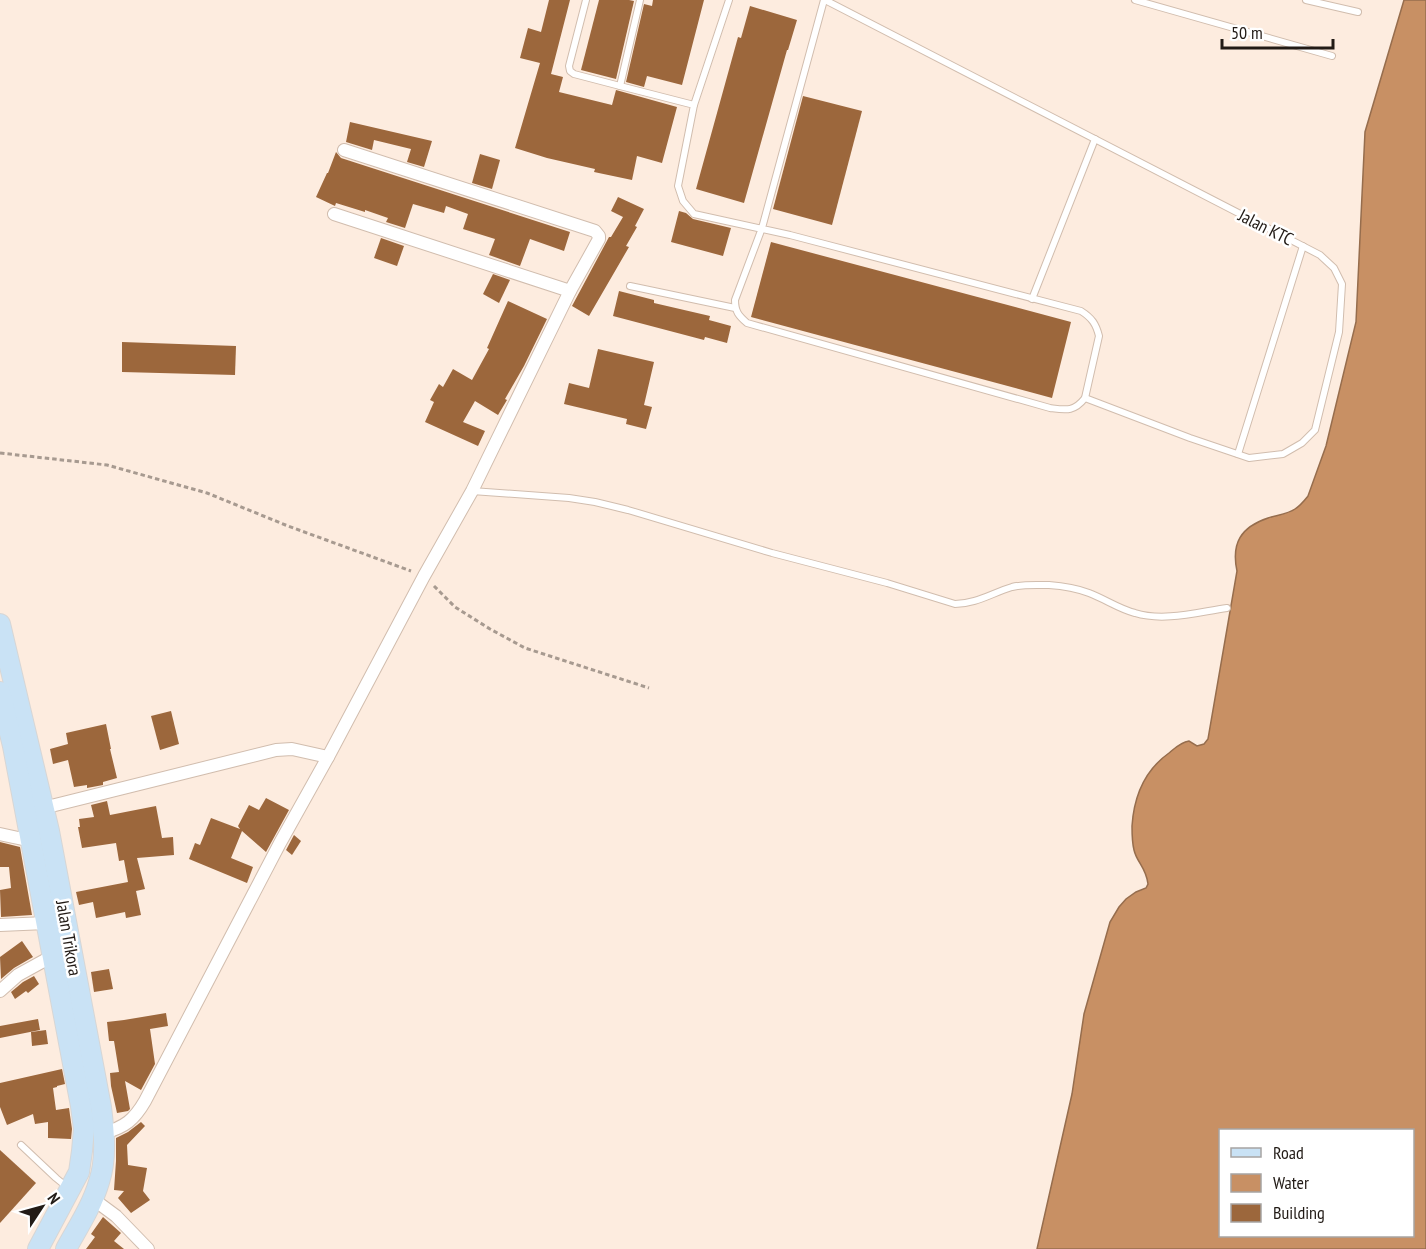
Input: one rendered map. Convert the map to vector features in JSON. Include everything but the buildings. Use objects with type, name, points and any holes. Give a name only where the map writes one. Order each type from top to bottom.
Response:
[{"type":"main road","name":"Jalan Trikora","points":[[0,624],[12,735],[46,923],[62,951],[100,1107],[104,1133],[100,1181],[66,1249]]},
{"type":"main road","name":"Jalan Trikora","points":[[0,692],[12,735],[44,808],[66,926],[62,951],[84,1129],[78,1172],[38,1249]]},
{"type":"street","points":[[104,1133],[120,1128],[138,1112],[279,843],[472,491],[570,291],[600,236],[595,231],[344,150]]},
{"type":"street","points":[[334,213],[570,291]]},
{"type":"street","points":[[44,808],[276,750],[292,749],[328,757]]},
{"type":"street","points":[[0,834],[32,841]]},
{"type":"street","points":[[0,925],[46,923],[66,926]]},
{"type":"street","points":[[0,991],[18,975],[62,951]]},
{"type":"street","points":[[93,1199],[116,1216],[148,1249]]},
{"type":"lane","points":[[586,0],[569,66],[574,74],[694,105]]},
{"type":"lane","points":[[729,0],[694,105],[678,186],[683,201],[694,214],[762,228],[1081,311],[1090,316],[1097,326],[1099,336],[1085,398],[1078,406],[1070,409],[1050,408],[747,323],[738,314],[735,300],[762,228],[824,0]]},
{"type":"lane","name":"Jalan KTC","points":[[824,0],[1304,246],[1320,255],[1334,268],[1342,284],[1340,332],[1315,430],[1302,443],[1283,454],[1249,458],[1085,398]]},
{"type":"lane","points":[[1135,0],[1332,56]]},
{"type":"lane","points":[[1306,0],[1358,12]]},
{"type":"lane","points":[[620,86],[639,1]]},
{"type":"lane","points":[[1032,299],[1095,139]]},
{"type":"lane","points":[[1238,454],[1304,246]]},
{"type":"lane","points":[[630,286],[735,308]]},
{"type":"lane","points":[[472,491],[595,502],[955,604],[976,601],[1012,587],[1027,585],[1071,587],[1135,613],[1151,616],[1175,616],[1227,608]]},
{"type":"lane","points":[[21,1145],[70,1189]]},
{"type":"path","points":[[0,453],[107,465],[207,493],[288,526],[424,576],[455,607],[525,648],[649,688]]},
{"type":"water","points":[[1404,0],[1426,0],[1426,1249],[1037,1249],[1072,1094],[1084,1014],[1110,922],[1126,899],[1146,888],[1148,884],[1132,841],[1133,815],[1138,794],[1153,767],[1176,747],[1189,741],[1197,746],[1204,744],[1208,739],[1237,571],[1237,544],[1240,537],[1251,526],[1292,511],[1308,496],[1326,446],[1356,322],[1365,132]]}]
